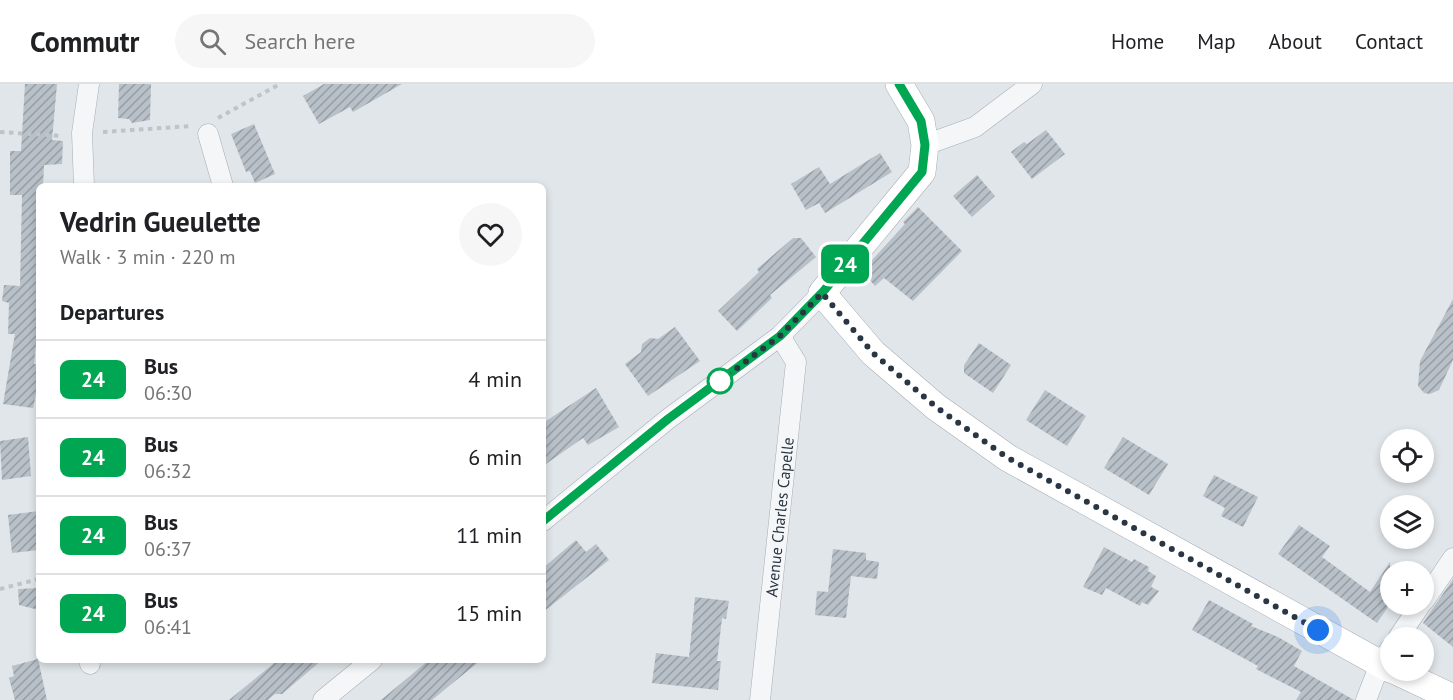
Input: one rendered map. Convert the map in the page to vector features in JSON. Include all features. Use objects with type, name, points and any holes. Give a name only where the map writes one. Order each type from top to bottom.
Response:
[{"type":"street","points":[[84,183],[82,133],[89,84]]},
{"type":"street","points":[[546,519],[668,419],[780,336],[822,293],[922,172],[925,145],[921,121],[899,84]]},
{"type":"street","points":[[925,145],[975,127],[1032,84]]},
{"type":"street","points":[[206,126],[222,183]]},
{"type":"street","points":[[822,293],[873,353],[936,407],[1008,458],[1380,658]]},
{"type":"street","name":"Avenue Charles Capelle","points":[[760,700],[796,362],[780,336]]},
{"type":"street","points":[[1434,586],[1453,558]]},
{"type":"street","points":[[324,700],[368,663]]},
{"type":"street","points":[[1366,700],[1380,677]]},
{"type":"street","points":[[1422,681],[1453,698]]},
{"type":"path","points":[[0,132],[66,136],[82,133],[206,126],[280,84]]},
{"type":"path","points":[[0,589],[36,580]]},
{"type":"building","points":[[25,84],[57,84],[52,140],[63,141],[62,164],[44,165],[43,183],[36,183],[34,364],[36,364],[36,394],[33,408],[3,404],[15,334],[8,334],[9,303],[2,301],[4,285],[20,286],[22,195],[10,195],[10,151],[21,151]]},
{"type":"building","points":[[119,84],[151,84],[150,120],[132,123],[129,119],[118,118]]},
{"type":"building","points":[[324,84],[402,84],[353,112],[350,107],[319,124],[303,96]]},
{"type":"building","points":[[254,124],[275,174],[255,183],[250,171],[246,172],[231,134]]},
{"type":"building","points":[[1046,130],[1065,154],[1032,179],[1011,152]]},
{"type":"building","points":[[880,153],[892,172],[825,213],[819,203],[806,210],[791,184],[819,167],[830,184]]},
{"type":"building","points":[[977,175],[995,196],[972,217],[953,196]]},
{"type":"building","points":[[918,207],[962,251],[913,301],[884,278],[875,286],[862,271]]},
{"type":"building","points":[[793,238],[801,238],[816,257],[770,295],[772,298],[737,331],[718,311],[759,272],[757,269]]},
{"type":"building","points":[[1453,299],[1453,360],[1439,390],[1430,394],[1424,393],[1418,386],[1420,361]]},
{"type":"building","points":[[675,327],[700,361],[648,396],[625,364],[641,352],[642,344],[650,338],[658,339]]},
{"type":"building","points":[[979,343],[1011,365],[993,393],[964,373],[964,365]]},
{"type":"building","points":[[596,388],[619,427],[588,445],[583,438],[546,464],[546,421]]},
{"type":"building","points":[[1045,390],[1086,416],[1067,446],[1026,420]]},
{"type":"building","points":[[28,437],[31,476],[2,480],[0,441]]},
{"type":"building","points":[[1123,437],[1168,464],[1149,495],[1104,468]]},
{"type":"building","points":[[1214,475],[1258,497],[1243,527],[1221,516],[1225,508],[1203,496]]},
{"type":"building","points":[[36,511],[36,550],[12,553],[8,515]]},
{"type":"building","points":[[1299,525],[1330,546],[1322,557],[1370,592],[1380,577],[1380,615],[1382,615],[1377,623],[1278,554]]},
{"type":"building","points":[[576,540],[586,552],[596,544],[609,560],[546,610],[546,565]]},
{"type":"building","points":[[1104,547],[1132,562],[1134,559],[1149,567],[1148,571],[1156,576],[1151,587],[1159,591],[1148,605],[1142,602],[1140,606],[1106,588],[1102,595],[1083,587]]},
{"type":"building","points":[[833,549],[866,553],[866,560],[879,562],[877,579],[851,576],[846,618],[815,615],[817,591],[828,592]]},
{"type":"building","points":[[1453,579],[1453,647],[1434,632],[1434,627],[1428,627],[1423,623],[1428,615],[1434,615],[1434,607]]},
{"type":"building","points":[[36,588],[36,609],[19,605],[18,589]]},
{"type":"building","points":[[695,597],[729,601],[726,619],[722,618],[717,661],[721,661],[718,690],[652,683],[656,653],[689,657]]},
{"type":"building","points":[[1209,600],[1253,624],[1251,626],[1278,637],[1302,651],[1294,666],[1354,700],[1296,700],[1301,692],[1256,669],[1258,666],[1192,630]]},
{"type":"building","points":[[36,660],[36,663],[39,663],[47,700],[15,700],[9,678],[14,676],[12,666]]},
{"type":"building","points":[[274,663],[318,663],[282,694],[275,694],[268,700],[229,700]]},
{"type":"building","points":[[425,663],[477,663],[432,700],[381,700]]},
{"type":"bus line","name":"24","points":[[546,519],[668,419],[780,336],[822,293],[922,172],[925,145],[921,121],[899,84]]},
{"type":"route","points":[[720,381],[780,336],[822,293],[873,353],[936,407],[1008,458],[1318,630]]}]
